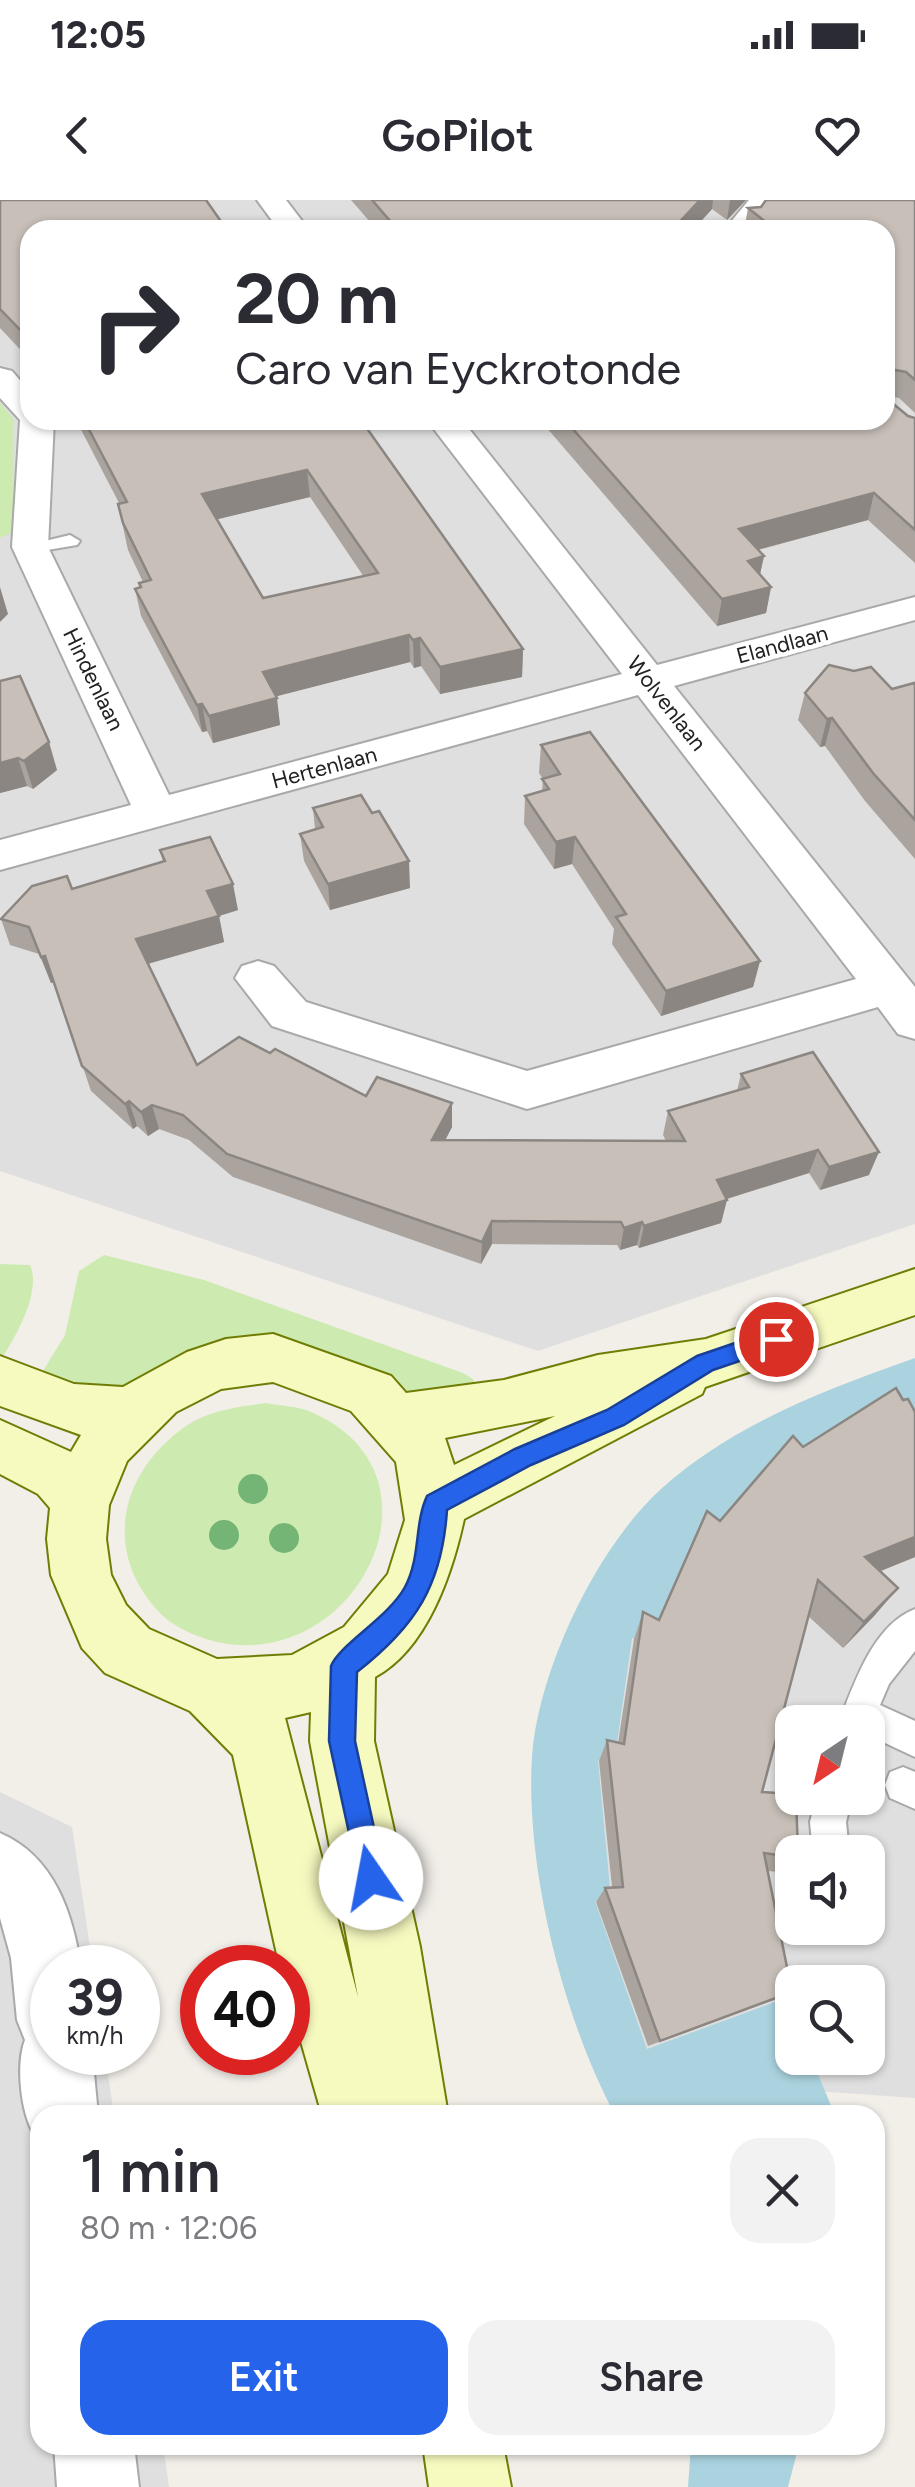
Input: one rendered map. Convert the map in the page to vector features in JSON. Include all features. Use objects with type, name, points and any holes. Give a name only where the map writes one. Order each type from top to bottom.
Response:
[{"type":"street","points":[[271,200],[286,220]]},
{"type":"street","points":[[747,220],[764,200]]},
{"type":"street","points":[[0,378],[20,401]]},
{"type":"street","name":"Hindenlaan","points":[[35,430],[15,550],[156,812]]},
{"type":"street","name":"Wolvenlaan","points":[[258,978],[289,1014],[527,1090],[902,1004],[452,430]]},
{"type":"street","name":"Elandlaan","points":[[649,681],[915,608]]},
{"type":"street","name":"Hertenlaan","points":[[0,855],[649,681]]},
{"type":"street","points":[[402,1419],[504,1404],[598,1380],[706,1363],[915,1292]]},
{"type":"street","points":[[273,1358],[322,1366],[366,1388],[402,1419],[425,1458],[436,1504],[432,1550],[415,1594],[385,1634],[344,1666],[281,1690],[214,1693],[160,1675],[116,1643],[87,1600],[74,1550],[79,1499],[99,1452],[130,1413],[172,1383],[221,1364],[273,1358]]},
{"type":"street","points":[[436,1504],[523,1457],[616,1417],[706,1363]]},
{"type":"street","points":[[0,1381],[73,1409],[130,1413]]},
{"type":"street","points":[[0,1446],[60,1476],[79,1499]]},
{"type":"street","points":[[344,1666],[342,1741],[386,1947],[410,2105]]},
{"type":"street","points":[[214,1693],[261,1738],[316,1974],[355,2105]]},
{"type":"street","points":[[0,1867],[27,1900],[40,1945]]},
{"type":"street","points":[[58,2075],[61,2105]]},
{"type":"street","points":[[95,2455],[98,2487]]},
{"type":"lane","points":[[15,550],[70,541]]},
{"type":"lane","points":[[863,1705],[876,1672],[915,1625]]},
{"type":"lane","points":[[885,1727],[915,1738]]},
{"type":"shaded area","points":[[0,200],[915,200],[915,1224],[538,1351],[0,1171]]},
{"type":"shaded area","points":[[915,1413],[915,2098],[628,2078],[575,1906],[583,1622],[656,1512]]},
{"type":"shaded area","points":[[0,1792],[72,1827],[90,1945],[30,1945],[30,2075],[108,2075],[113,2105],[30,2105],[30,2455],[164,2455],[169,2487],[0,2487]]},
{"type":"green space","points":[[0,403],[14,419],[13,532],[0,538]]},
{"type":"green space","points":[[104,1255],[204,1280],[463,1373],[473,1379],[479,1395],[418,1394],[391,1386],[345,1361],[84,1391],[38,1379],[65,1335],[79,1271]]},
{"type":"green space","points":[[0,1264],[30,1265],[33,1276],[25,1314],[0,1361]]},
{"type":"green space","points":[[266,1403],[311,1412],[354,1440],[377,1477],[382,1518],[372,1560],[349,1597],[314,1626],[271,1643],[222,1643],[174,1624],[142,1591],[130,1566],[125,1541],[126,1515],[145,1467],[186,1426],[214,1413]]},
{"type":"water","points":[[915,1358],[915,1482],[707,1550],[693,1540],[647,1645],[632,1638],[614,1764],[598,1760],[611,1899],[595,1901],[647,2049],[775,2002],[775,2075],[818,2075],[831,2105],[610,2105],[564,1988],[541,1893],[531,1800],[537,1723],[559,1649],[575,1612],[594,1576],[637,1514],[689,1466],[781,1411]]},
{"type":"water","points":[[690,2455],[796,2455],[788,2487],[688,2487]]},
{"type":"building","points":[[0,200],[206,200],[220,220],[20,220],[20,330],[0,309]]},
{"type":"building","points":[[372,200],[700,200],[681,220],[389,220]]},
{"type":"building","points":[[766,200],[915,200],[915,380],[906,372],[895,370],[895,220],[763,220],[748,208],[761,207]]},
{"type":"building","points":[[895,405],[915,418],[915,530],[874,493],[739,529],[764,556],[748,561],[771,587],[722,599],[574,430],[895,430]]},
{"type":"building","points":[[89,430],[368,430],[523,649],[440,667],[420,638],[413,640],[409,635],[263,672],[277,698],[209,716],[202,704],[197,705],[135,589],[141,587],[139,583],[151,580],[118,504],[127,502]],"holes":[[[307,470],[378,573],[263,598],[202,494]]]},
{"type":"building","points":[[829,665],[854,671],[871,667],[892,689],[914,683],[915,820],[832,718],[827,719],[805,693]]},
{"type":"building","points":[[20,676],[49,742],[24,761],[18,758],[0,763],[0,681]]},
{"type":"building","points":[[590,732],[760,961],[666,991],[616,917],[626,914],[575,837],[556,842],[525,796],[549,789],[542,779],[560,774],[541,745]]},
{"type":"building","points":[[361,795],[372,813],[379,811],[409,861],[328,884],[300,834],[323,827],[313,808]]},
{"type":"building","points":[[210,837],[233,884],[207,891],[219,916],[136,939],[197,1065],[239,1037],[270,1053],[275,1049],[366,1096],[377,1077],[452,1103],[432,1140],[685,1141],[668,1111],[749,1087],[741,1074],[813,1052],[879,1152],[829,1167],[818,1150],[717,1180],[727,1200],[644,1226],[642,1222],[624,1228],[621,1222],[492,1221],[482,1242],[227,1154],[183,1115],[152,1105],[141,1112],[129,1101],[125,1104],[82,1066],[45,956],[41,957],[29,927],[1,919],[32,886],[67,876],[72,889],[165,861],[160,850]]},
{"type":"building","points":[[896,1388],[915,1412],[915,1537],[865,1557],[898,1588],[864,1622],[818,1580],[785,1705],[775,1705],[775,1743],[762,1792],[775,1793],[775,1815],[797,1815],[797,1835],[775,1835],[775,1855],[764,1853],[775,1908],[775,1945],[783,1945],[787,1965],[775,1965],[775,1998],[660,2041],[605,1888],[623,1887],[607,1740],[624,1744],[643,1612],[659,1620],[707,1511],[720,1521],[793,1436],[803,1447]]},
{"type":"route","points":[[371,1878],[342,1741],[344,1666],[385,1634],[415,1594],[432,1550],[436,1504],[523,1457],[616,1417],[706,1363],[776,1339]]}]
